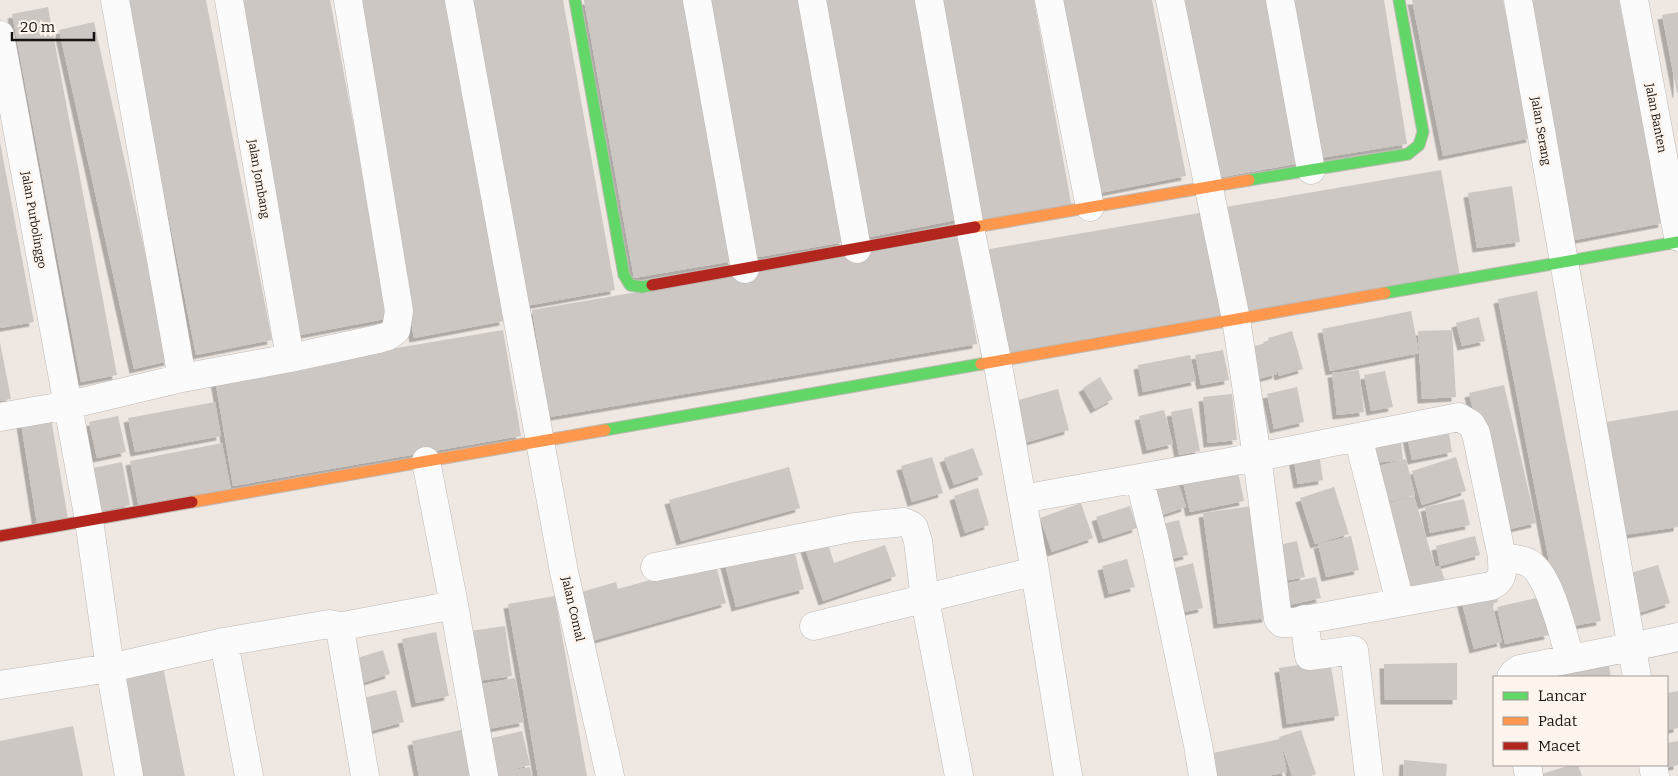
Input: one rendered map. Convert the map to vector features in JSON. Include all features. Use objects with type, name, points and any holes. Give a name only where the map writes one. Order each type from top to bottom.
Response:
[{"type":"street","points":[[114,0],[182,378]]},
{"type":"street","name":"Jalan Jombang","points":[[229,0],[290,358]]},
{"type":"street","points":[[0,417],[69,405],[182,378],[378,339],[388,336],[396,330],[399,321],[399,311],[348,0]]},
{"type":"street","name":"Jalan Comal","points":[[459,0],[564,572],[610,776]]},
{"type":"street","points":[[575,0],[624,275],[630,285],[642,287],[1090,207],[1408,154],[1417,148],[1422,141],[1423,132],[1399,0]]},
{"type":"street","points":[[697,0],[745,269]]},
{"type":"street","points":[[812,0],[857,249]]},
{"type":"street","points":[[929,0],[1035,571],[1068,776]]},
{"type":"street","points":[[1050,0],[1090,207]]},
{"type":"street","points":[[1022,499],[1256,457],[1459,417],[1472,424],[1476,433],[1502,557],[1502,576],[1499,581],[1491,586],[1304,620],[1282,623],[1278,619],[1256,457],[1236,319],[1170,0]]},
{"type":"street","points":[[1280,0],[1311,170]]},
{"type":"street","name":"Jalan Serang","points":[[1518,0],[1637,676]]},
{"type":"street","name":"Jalan Banten","points":[[1634,0],[1678,236]]},
{"type":"street","name":"Jalan Purbolinggo","points":[[0,36],[69,405],[89,520],[110,668],[129,776]]},
{"type":"street","points":[[0,536],[1678,242]]},
{"type":"street","points":[[1358,437],[1400,602]]},
{"type":"street","points":[[426,461],[484,776]]},
{"type":"street","points":[[1139,478],[1154,537],[1203,776]]},
{"type":"street","points":[[655,567],[855,527],[904,522],[914,528],[925,600],[959,776]]},
{"type":"street","points":[[1502,557],[1530,564],[1540,573],[1546,585],[1570,658]]},
{"type":"street","points":[[814,626],[925,600],[1035,571]]},
{"type":"street","points":[[0,685],[110,668],[224,642],[329,624],[338,627],[454,605]]},
{"type":"street","points":[[1304,620],[1309,656],[1354,650],[1369,776]]},
{"type":"street","points":[[338,627],[341,635],[365,776]]},
{"type":"street","points":[[1512,676],[1520,669],[1570,658],[1632,648],[1678,636]]},
{"type":"street","points":[[224,642],[249,776]]},
{"type":"building","points":[[126,0],[206,0],[272,340],[196,355]]},
{"type":"building","points":[[237,0],[330,0],[390,318],[300,335]]},
{"type":"building","points":[[353,0],[446,0],[504,321],[414,338]]},
{"type":"building","points":[[466,0],[563,0],[615,290],[520,307]]},
{"type":"building","points":[[584,0],[685,0],[733,261],[634,278]]},
{"type":"building","points":[[706,0],[801,0],[844,242],[753,258]]},
{"type":"building","points":[[825,0],[919,0],[961,219],[870,237]]},
{"type":"building","points":[[942,0],[1034,0],[1072,208],[984,225]]},
{"type":"building","points":[[1058,0],[1152,0],[1186,176],[1095,194]]},
{"type":"building","points":[[1179,0],[1273,0],[1301,163],[1211,179]]},
{"type":"building","points":[[1288,0],[1384,0],[1407,144],[1314,159]]},
{"type":"building","points":[[1412,0],[1503,0],[1531,138],[1443,156]]},
{"type":"building","points":[[1528,0],[1619,0],[1663,223],[1575,240]]},
{"type":"building","points":[[48,7],[117,375],[81,382],[12,14]]},
{"type":"building","points":[[1678,12],[1678,93],[1677,93],[1662,15]]},
{"type":"building","points":[[94,22],[169,361],[134,369],[59,30]]},
{"type":"building","points":[[0,142],[34,322],[0,328]]},
{"type":"building","points":[[1441,170],[1460,276],[1239,314],[1220,208]]},
{"type":"building","points":[[1512,186],[1520,242],[1477,248],[1468,193]]},
{"type":"building","points":[[1205,212],[1224,318],[1002,356],[984,250]]},
{"type":"building","points":[[959,237],[977,344],[550,417],[532,310]]},
{"type":"building","points":[[1537,291],[1601,621],[1562,628],[1498,299]]},
{"type":"building","points":[[1411,311],[1419,353],[1330,371],[1322,329]]},
{"type":"building","points":[[1479,317],[1485,341],[1462,346],[1456,323]]},
{"type":"building","points":[[503,330],[521,436],[233,486],[215,379]]},
{"type":"building","points":[[1452,330],[1456,397],[1422,399],[1418,331]]},
{"type":"building","points":[[1292,331],[1303,369],[1279,376],[1275,362],[1277,374],[1251,381],[1242,350],[1269,342],[1268,338]]},
{"type":"building","points":[[0,342],[11,399],[0,401]]},
{"type":"building","points":[[1223,350],[1229,380],[1201,385],[1195,355]]},
{"type":"building","points":[[1190,355],[1196,381],[1143,392],[1138,365]]},
{"type":"building","points":[[1359,370],[1364,412],[1337,415],[1332,373]]},
{"type":"building","points":[[1385,371],[1393,407],[1371,411],[1364,375]]},
{"type":"building","points":[[1100,377],[1113,399],[1095,409],[1083,388]]},
{"type":"building","points":[[1504,385],[1536,523],[1501,531],[1469,393]]},
{"type":"building","points":[[1297,387],[1304,422],[1274,429],[1267,394]]},
{"type":"building","points":[[1058,389],[1069,430],[1024,443],[1012,402]]},
{"type":"building","points":[[1232,394],[1237,440],[1208,443],[1203,397]]},
{"type":"building","points":[[215,402],[221,436],[135,452],[128,418]]},
{"type":"building","points":[[1192,408],[1200,451],[1179,455],[1171,412]]},
{"type":"building","points":[[1164,410],[1173,444],[1147,450],[1139,416]]},
{"type":"building","points":[[1678,410],[1678,527],[1624,535],[1606,422]]},
{"type":"building","points":[[118,416],[126,452],[97,458],[89,422]]},
{"type":"building","points":[[51,418],[68,519],[37,524],[21,423]]},
{"type":"building","points":[[1447,423],[1452,452],[1412,460],[1406,431]]},
{"type":"building","points":[[1400,435],[1403,460],[1373,463],[1369,438]]},
{"type":"building","points":[[222,443],[231,490],[139,508],[130,461]]},
{"type":"building","points":[[1318,447],[1323,480],[1298,484],[1292,451]]},
{"type":"building","points":[[973,448],[983,475],[954,485],[944,458]]},
{"type":"building","points":[[932,457],[943,493],[912,502],[901,466]]},
{"type":"building","points":[[1456,457],[1466,491],[1422,505],[1412,471]]},
{"type":"building","points":[[1406,459],[1415,495],[1380,504],[1371,468]]},
{"type":"building","points":[[122,462],[130,505],[92,513],[84,470]]},
{"type":"building","points":[[789,467],[800,508],[681,541],[669,500]]},
{"type":"building","points":[[1237,467],[1244,501],[1190,512],[1182,478]]},
{"type":"building","points":[[1177,479],[1186,507],[1159,516],[1150,488]]},
{"type":"building","points":[[1334,487],[1349,534],[1315,544],[1300,498]]},
{"type":"building","points":[[978,488],[989,525],[965,533],[954,496]]},
{"type":"building","points":[[1414,496],[1435,567],[1440,566],[1446,584],[1409,595],[1382,505]]},
{"type":"building","points":[[1464,499],[1470,525],[1430,533],[1425,507]]},
{"type":"building","points":[[1081,503],[1093,538],[1052,552],[1040,518]]},
{"type":"building","points":[[1130,506],[1137,528],[1103,539],[1096,517]]},
{"type":"building","points":[[1252,506],[1267,618],[1218,624],[1203,513]]},
{"type":"building","points":[[1179,520],[1188,555],[1167,560],[1159,525]]},
{"type":"building","points":[[1351,536],[1359,570],[1326,577],[1318,544]]},
{"type":"building","points":[[1475,536],[1480,555],[1440,566],[1436,546]]},
{"type":"building","points":[[827,541],[834,563],[885,545],[896,576],[823,601],[805,548]]},
{"type":"building","points":[[1297,541],[1305,577],[1283,581],[1275,546]]},
{"type":"building","points":[[792,542],[804,589],[736,607],[724,560]]},
{"type":"building","points":[[1127,559],[1135,587],[1109,594],[1102,566]]},
{"type":"building","points":[[715,562],[726,603],[592,641],[578,593],[616,582],[618,589]]},
{"type":"building","points":[[1193,563],[1203,608],[1180,613],[1170,569]]},
{"type":"building","points":[[1658,565],[1670,603],[1639,613],[1627,574]]},
{"type":"building","points":[[1316,577],[1321,598],[1285,606],[1280,585]]},
{"type":"building","points":[[1495,588],[1498,602],[1492,604],[1502,642],[1474,649],[1460,596]]},
{"type":"building","points":[[555,596],[587,776],[538,776],[508,604]]},
{"type":"building","points":[[1541,597],[1549,635],[1505,644],[1497,607]]},
{"type":"building","points":[[505,626],[512,676],[470,682],[463,632]]},
{"type":"building","points":[[436,632],[449,696],[416,703],[402,639]]},
{"type":"building","points":[[383,650],[390,674],[356,685],[348,661]]},
{"type":"building","points":[[1607,656],[1611,676],[1521,676]]},
{"type":"building","points":[[1330,660],[1339,716],[1287,724],[1279,668]]},
{"type":"building","points":[[162,662],[185,776],[142,776],[122,670]]},
{"type":"building","points":[[1457,663],[1457,700],[1385,700],[1384,664]]},
{"type":"building","points":[[515,678],[524,722],[479,731],[471,686]]},
{"type":"building","points":[[396,690],[404,722],[364,733],[355,700]]},
{"type":"building","points":[[1678,691],[1678,728],[1668,730],[1668,693]]},
{"type":"building","points":[[73,726],[83,776],[0,776],[0,741]]},
{"type":"building","points":[[465,729],[471,776],[419,776],[412,741]]},
{"type":"building","points":[[1301,730],[1316,774],[1311,776],[1292,776],[1279,737]]},
{"type":"building","points":[[522,731],[530,765],[499,773],[530,767],[532,776],[487,776],[479,741]]},
{"type":"building","points":[[1280,739],[1287,772],[1268,776],[1218,776],[1213,753]]},
{"type":"building","points":[[1678,741],[1678,765],[1657,770],[1668,766],[1668,743]]},
{"type":"building","points":[[1404,760],[1447,764],[1446,776],[1403,776]]},
{"type":"building","points":[[1568,766],[1578,766],[1582,776],[1535,776]]},
{"type":"traffic: fast","points":[[575,0],[624,275],[630,285],[642,287],[652,285]]},
{"type":"traffic: fast","points":[[1249,180],[1408,154],[1419,145],[1423,132],[1399,0]]},
{"type":"traffic: fast","points":[[1385,293],[1678,242]]},
{"type":"traffic: fast","points":[[605,430],[981,364]]},
{"type":"traffic: slow","points":[[975,227],[1249,180]]},
{"type":"traffic: slow","points":[[981,364],[1385,293]]},
{"type":"traffic: slow","points":[[192,502],[605,430]]},
{"type":"traffic: jam","points":[[652,285],[975,227]]},
{"type":"traffic: jam","points":[[0,536],[192,502]]}]
